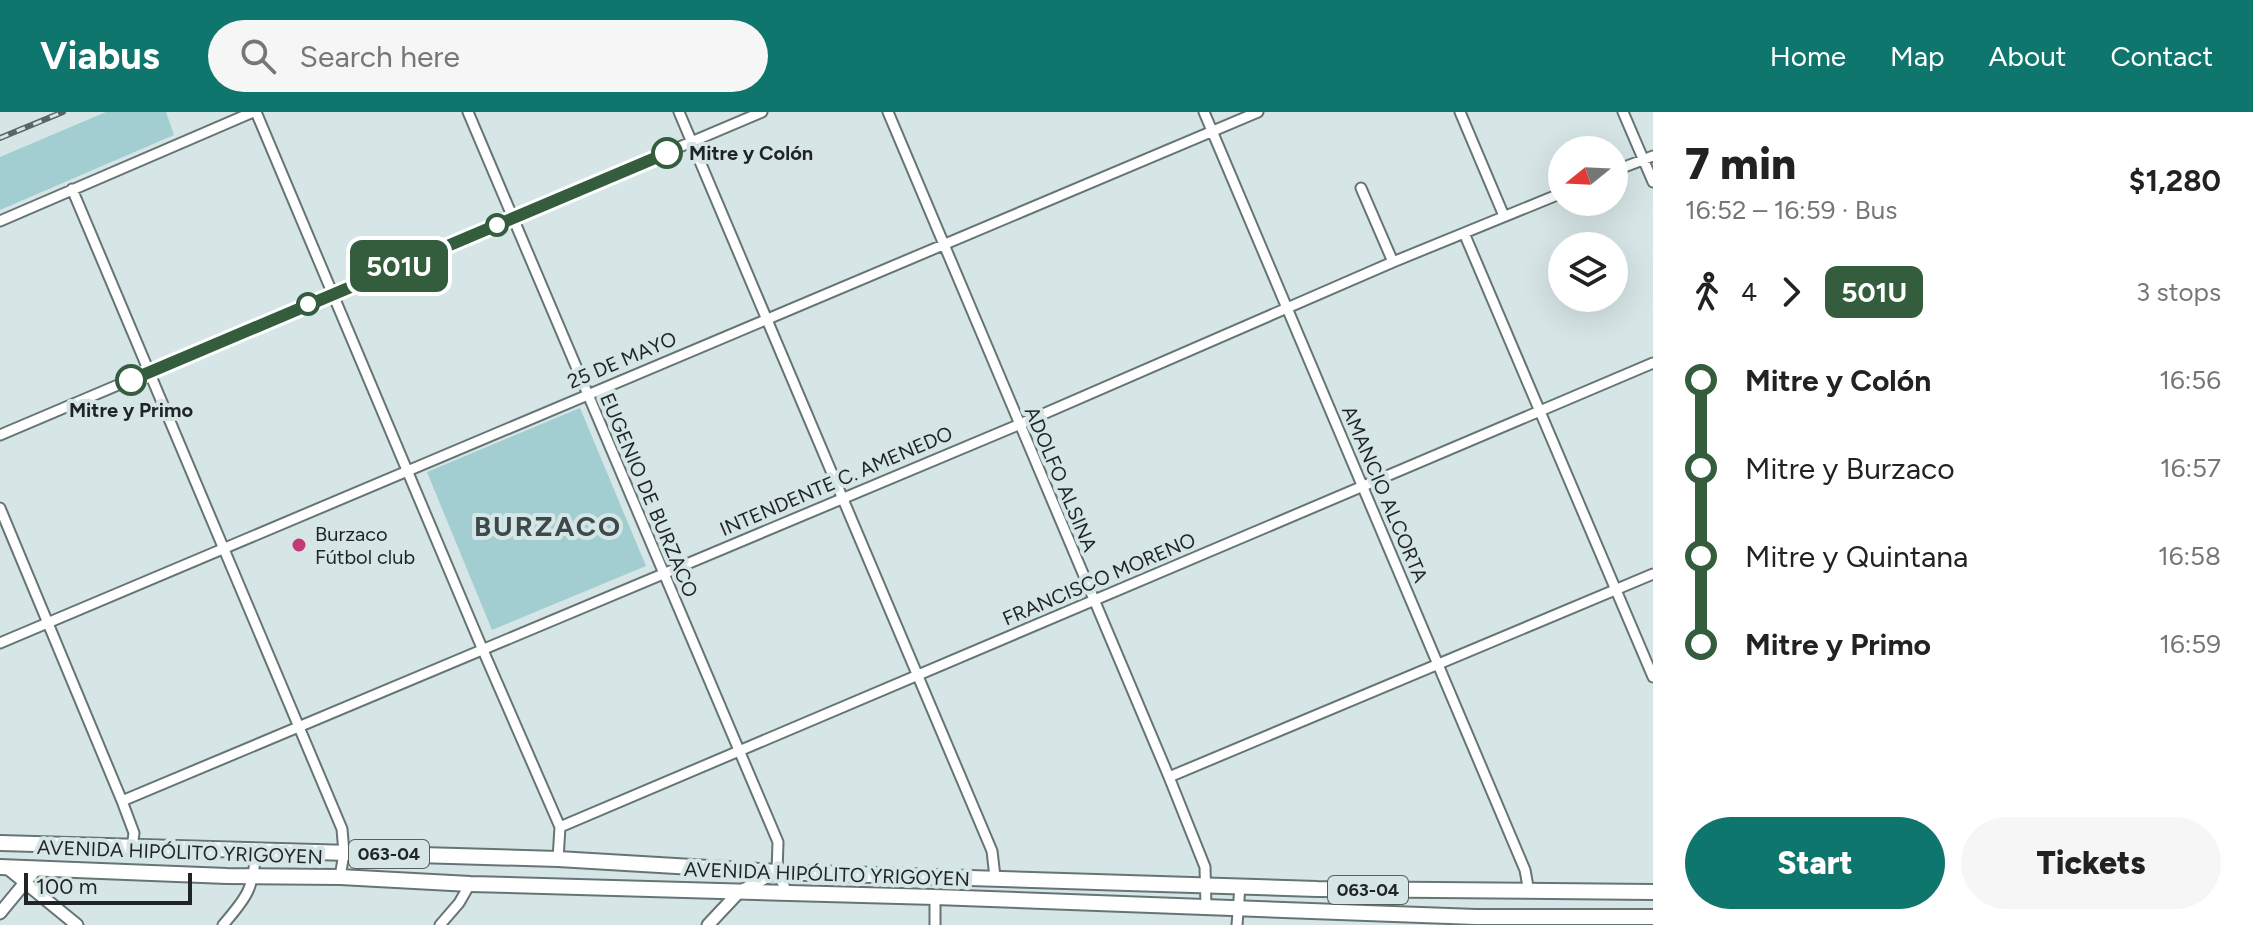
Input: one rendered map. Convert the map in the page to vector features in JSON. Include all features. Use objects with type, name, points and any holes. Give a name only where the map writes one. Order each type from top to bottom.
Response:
[{"type":"main road","name":"AVENIDA HIPÓLITO YRIGOYEN","points":[[0,843],[558,859],[777,872],[1240,886],[1653,892]]},
{"type":"main road","name":"AVENIDA HIPÓLITO YRIGOYEN","points":[[3,867],[935,897],[1475,921],[1653,917]]},
{"type":"street","points":[[0,221],[255,112],[560,827],[558,859]]},
{"type":"street","name":"EUGENIO DE BURZACO","points":[[468,112],[778,842],[777,872],[787,892]]},
{"type":"street","points":[[679,112],[992,851],[995,877]]},
{"type":"street","points":[[0,435],[762,112]]},
{"type":"street","name":"ADOLFO ALSINA","points":[[888,112],[1169,777],[1205,867],[1206,907]]},
{"type":"street","name":"AMANCIO ALCORTA","points":[[1204,112],[1525,870],[1529,892]]},
{"type":"street","name":"25 DE MAYO","points":[[0,643],[1258,112]]},
{"type":"street","points":[[1460,112],[1504,216]]},
{"type":"street","points":[[1623,112],[1648,158],[1653,182]]},
{"type":"street","points":[[1628,166],[1648,158]]},
{"type":"street","points":[[1361,188],[1393,262]]},
{"type":"street","points":[[72,189],[342,829],[344,853],[340,877]]},
{"type":"street","name":"INTENDENTE C. AMENEDO","points":[[122,801],[1548,199]]},
{"type":"street","points":[[1464,233],[1653,677]]},
{"type":"street","name":"FRANCISCO MORENO","points":[[560,827],[1653,363]]},
{"type":"street","points":[[0,508],[122,801],[134,833],[132,848]]},
{"type":"street","points":[[1169,777],[1653,574]]},
{"type":"street","points":[[223,925],[244,901],[254,876],[256,851]]},
{"type":"street","points":[[3,867],[77,925]]},
{"type":"street","points":[[0,913],[37,868]]},
{"type":"street","points":[[708,925],[739,892],[777,872]]},
{"type":"street","points":[[440,925],[470,884]]},
{"type":"street","points":[[1237,925],[1240,886]]},
{"type":"street","points":[[935,897],[935,925]]},
{"type":"shaded area","points":[[106,112],[166,112],[174,135],[0,210],[0,157]]},
{"type":"shaded area","points":[[580,408],[646,566],[492,630],[427,472]]},
{"type":"railway","points":[[0,138],[63,112]]},
{"type":"bus line","name":"501U","points":[[131,380],[667,153]]},
{"type":"place","name":"Mitre y Colón","points":[[667,153]]},
{"type":"place","name":"Mitre y Primo","points":[[131,380]]},
{"type":"place","name":"Burzaco Fútbol club","points":[[299,545]]},
{"type":"district","name":"BURZACO","points":[[548,526]]}]
